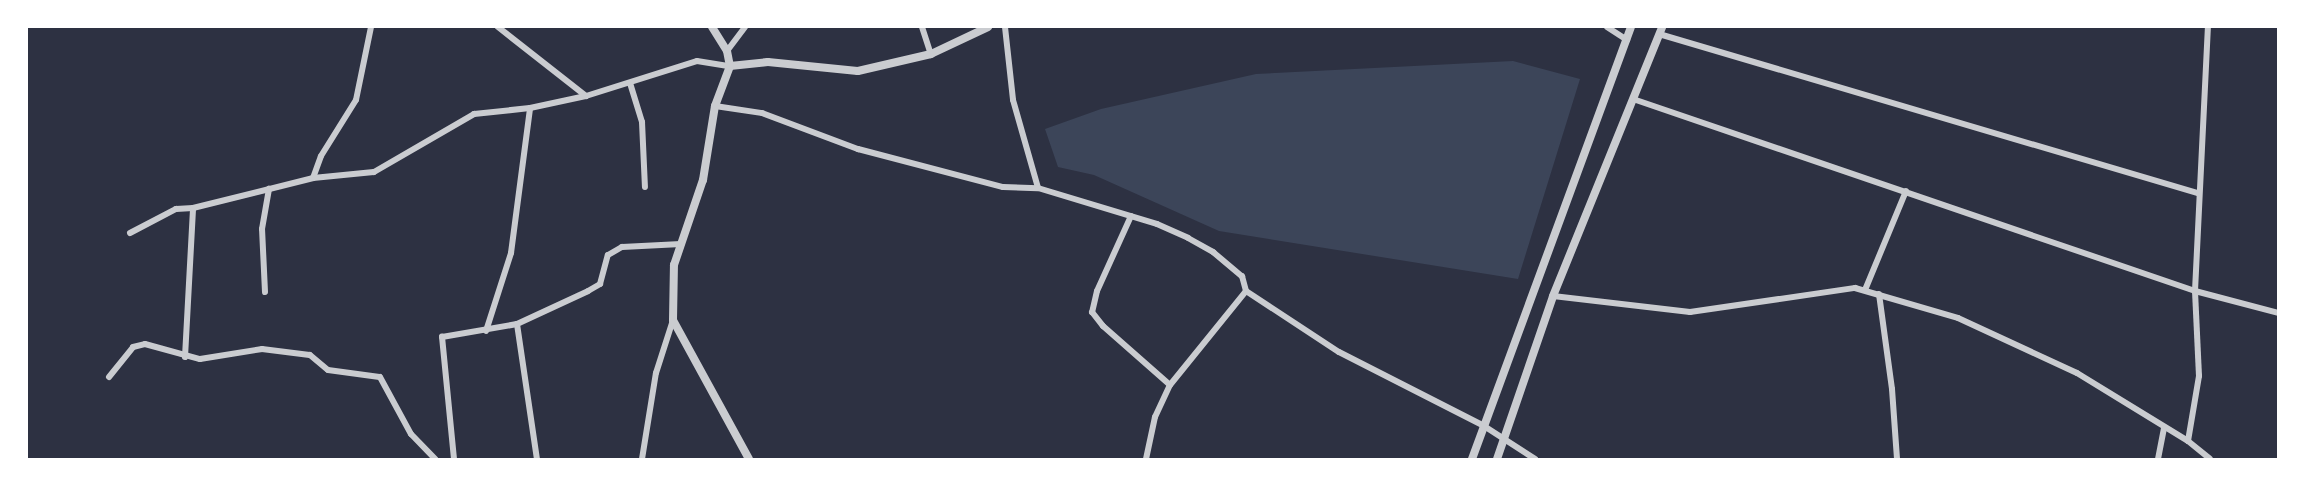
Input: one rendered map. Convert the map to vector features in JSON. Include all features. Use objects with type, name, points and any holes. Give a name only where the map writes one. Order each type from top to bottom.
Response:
[{"type":"street","points":[[313,178],[321,156],[356,100],[371,27]]},
{"type":"street","points":[[498,27],[586,96]]},
{"type":"street","points":[[642,459],[656,373],[673,320],[674,265],[703,180],[715,105],[730,66],[727,51],[712,27]]},
{"type":"street","points":[[727,51],[745,27]]},
{"type":"street","points":[[922,27],[931,54]]},
{"type":"street","points":[[130,233],[176,209],[193,208],[313,178],[374,172],[474,114],[530,108],[586,96],[697,61],[730,66],[768,62],[858,70],[931,54],[988,27]]},
{"type":"street","points":[[1005,27],[1014,100],[1038,188]]},
{"type":"street","points":[[1607,27],[1627,40]]},
{"type":"street","points":[[1472,459],[1631,27]]},
{"type":"street","points":[[2188,441],[2199,376],[2194,291],[2208,27]]},
{"type":"street","points":[[1497,459],[1553,296],[1660,31],[2198,193]]},
{"type":"street","points":[[630,83],[642,122],[645,187]]},
{"type":"street","points":[[1634,99],[2194,291],[2278,313]]},
{"type":"street","points":[[715,105],[762,113],[858,149],[1003,187],[1038,188],[1157,224],[1213,252],[1242,276],[1246,291],[1339,352],[1484,426],[1535,459]]},
{"type":"street","points":[[486,331],[512,253],[530,108]]},
{"type":"street","points":[[265,292],[262,230],[269,189]]},
{"type":"street","points":[[1865,290],[1906,191]]},
{"type":"street","points":[[185,357],[193,208]]},
{"type":"street","points":[[1131,216],[1097,291],[1092,312],[1104,326],[1170,385]]},
{"type":"street","points":[[454,459],[442,337],[517,324],[600,284],[608,255],[622,247],[681,244]]},
{"type":"street","points":[[1553,296],[1690,312],[1855,288],[1865,290],[1958,318],[2077,373],[2188,441],[2210,459]]},
{"type":"street","points":[[1146,459],[1155,417],[1170,385],[1246,291]]},
{"type":"street","points":[[1879,294],[1892,389],[1897,459]]},
{"type":"street","points":[[673,320],[749,459]]},
{"type":"street","points":[[517,324],[537,459]]},
{"type":"street","points":[[109,377],[133,347],[145,344],[185,357],[200,359],[262,349],[310,355],[328,370],[380,377],[411,434],[435,459]]},
{"type":"street","points":[[2158,459],[2164,428]]},
{"type":"shaded area","points":[[1513,61],[1580,79],[1518,279],[1219,231],[1094,175],[1058,167],[1045,129],[1101,109],[1256,74]]}]
